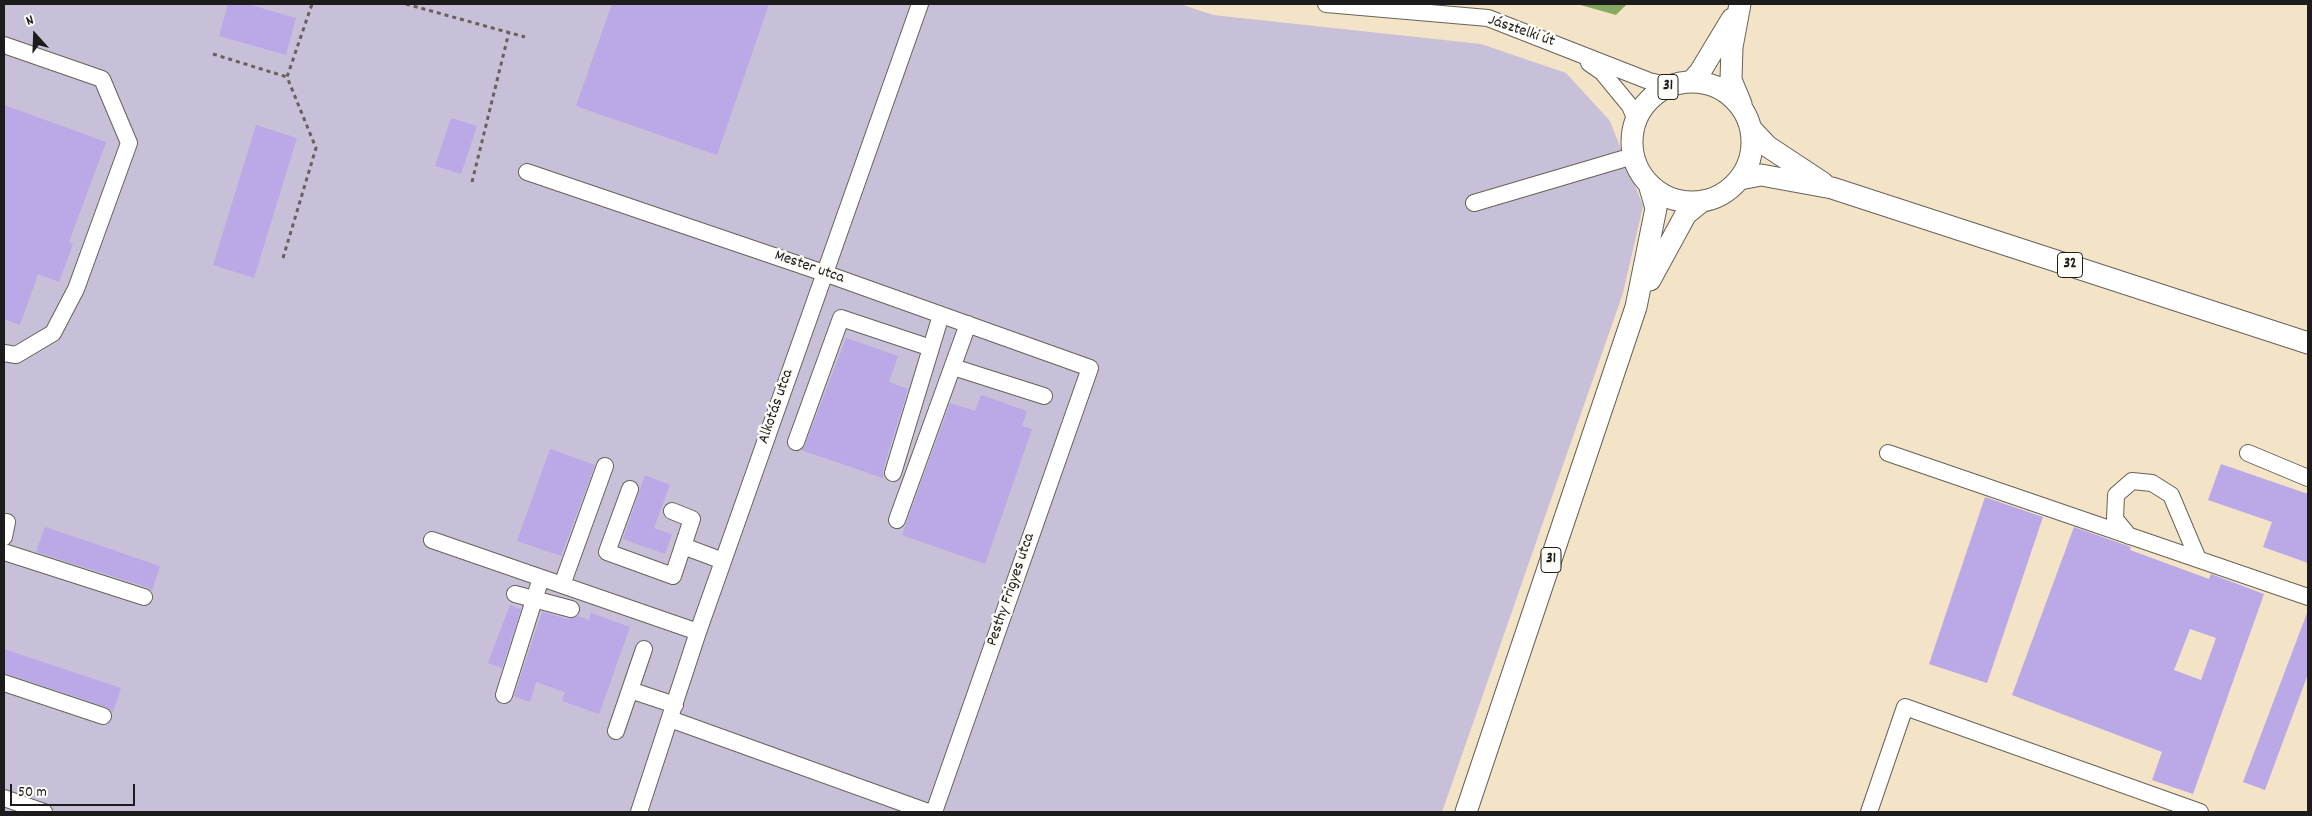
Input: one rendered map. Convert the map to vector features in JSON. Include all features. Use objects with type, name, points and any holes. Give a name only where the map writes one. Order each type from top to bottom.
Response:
[{"type":"main road","name":"31","points":[[1691,82],[1700,72],[1739,6]]},
{"type":"main road","name":"31","points":[[1739,6],[1732,47],[1731,80],[1748,120],[1752,147],[1748,164],[1740,179],[1729,190],[1716,197],[1702,201],[1683,202],[1664,196],[1649,184],[1639,171],[1633,156],[1632,138],[1636,120],[1644,106],[1656,94],[1670,86],[1691,82],[1707,84],[1722,89],[1734,99],[1748,120]]},
{"type":"main road","name":"32","points":[[1748,120],[1767,146],[1832,188]]},
{"type":"main road","name":"32","points":[[1740,179],[1761,175],[1832,188],[2308,343]]},
{"type":"main road","name":"31","points":[[1466,812],[1636,307],[1656,208],[1649,184]]},
{"type":"main road","name":"31","points":[[1636,307],[1662,254],[1686,214],[1702,201]]},
{"type":"street","name":"Alkotás utca","points":[[639,812],[698,632],[920,4]]},
{"type":"street","name":"Jásztelki út","points":[[1326,4],[1488,18],[1649,81],[1670,86]]},
{"type":"street","points":[[4,45],[102,79],[129,143],[76,289],[53,334],[16,355],[4,353]]},
{"type":"street","name":"Jásztelki út","points":[[1566,48],[1602,72],[1630,106],[1636,120]]},
{"type":"street","points":[[1474,203],[1633,156]]},
{"type":"street","name":"Mester utca","points":[[527,172],[824,273],[1090,368]]},
{"type":"street","points":[[893,473],[941,315]]},
{"type":"street","points":[[796,442],[842,318],[931,348]]},
{"type":"street","points":[[897,520],[968,324]]},
{"type":"street","points":[[953,367],[1044,396]]},
{"type":"street","name":"Pesthy Frigyes utca","points":[[934,812],[1090,368]]},
{"type":"street","points":[[2248,453],[2308,478]]},
{"type":"street","points":[[1888,454],[2308,597]]},
{"type":"street","points":[[562,585],[605,466]]},
{"type":"street","points":[[2129,536],[2115,519],[2116,495],[2132,481],[2152,483],[2171,495],[2198,560]]},
{"type":"street","points":[[630,488],[607,552],[674,576],[692,519],[672,511]]},
{"type":"street","points":[[432,540],[698,632]]},
{"type":"street","points":[[683,546],[723,561]]},
{"type":"street","points":[[4,552],[144,597]]},
{"type":"street","points":[[504,695],[541,578]]},
{"type":"street","points":[[515,594],[571,609]]},
{"type":"street","points":[[616,731],[644,649]]},
{"type":"street","points":[[4,683],[103,716]]},
{"type":"street","points":[[630,690],[672,712],[928,812]]},
{"type":"street","points":[[1870,812],[1905,707],[2200,812]]},
{"type":"street","points":[[4,798],[44,812]]},
{"type":"path","points":[[283,258],[316,148],[288,77],[312,4]]},
{"type":"path","points":[[406,4],[524,37]]},
{"type":"path","points":[[472,182],[509,32]]},
{"type":"path","points":[[213,54],[288,77]]},
{"type":"shaded area","points":[[4,4],[1180,4],[1213,15],[1481,44],[1566,73],[1610,121],[1643,206],[1623,293],[1442,812],[4,812]]},
{"type":"green space","points":[[1577,4],[1627,4],[1616,15]]},
{"type":"building","points":[[228,4],[247,4],[296,18],[286,55],[219,36]]},
{"type":"building","points":[[612,4],[769,4],[717,155],[576,106]]},
{"type":"building","points":[[4,105],[106,142],[69,242],[73,244],[59,282],[38,274],[20,325],[4,319]]},
{"type":"building","points":[[451,118],[477,126],[461,174],[435,166]]},
{"type":"building","points":[[256,125],[297,138],[254,278],[213,265]]},
{"type":"building","points":[[846,338],[898,356],[889,382],[908,389],[883,470],[883,478],[801,450],[805,445]]},
{"type":"building","points":[[981,395],[1027,411],[1022,426],[1032,429],[985,564],[902,535],[950,403],[975,411]]},
{"type":"building","points":[[550,449],[595,465],[561,556],[517,541]]},
{"type":"building","points":[[2221,464],[2308,494],[2308,563],[2263,547],[2272,522],[2208,500]]},
{"type":"building","points":[[645,475],[670,485],[654,528],[672,534],[665,554],[623,539]]},
{"type":"building","points":[[1985,497],[2043,517],[1987,683],[1929,664]]},
{"type":"building","points":[[45,527],[160,566],[152,591],[147,587],[36,552]]},
{"type":"building","points":[[2074,527],[2131,547],[2130,550],[2209,579],[2211,574],[2264,594],[2193,794],[2152,780],[2162,752],[2012,695]],"holes":[[[2190,629],[2216,638],[2201,680],[2174,670]]]},
{"type":"building","points":[[510,605],[521,609],[502,668],[488,663]]},
{"type":"building","points":[[542,612],[568,619],[578,616],[589,620],[591,613],[630,627],[599,714],[562,701],[565,692],[536,682],[530,702],[514,696]]},
{"type":"building","points":[[2307,613],[2308,674],[2265,790],[2243,782]]},
{"type":"building","points":[[4,649],[121,688],[113,712],[106,707],[4,673]]}]
